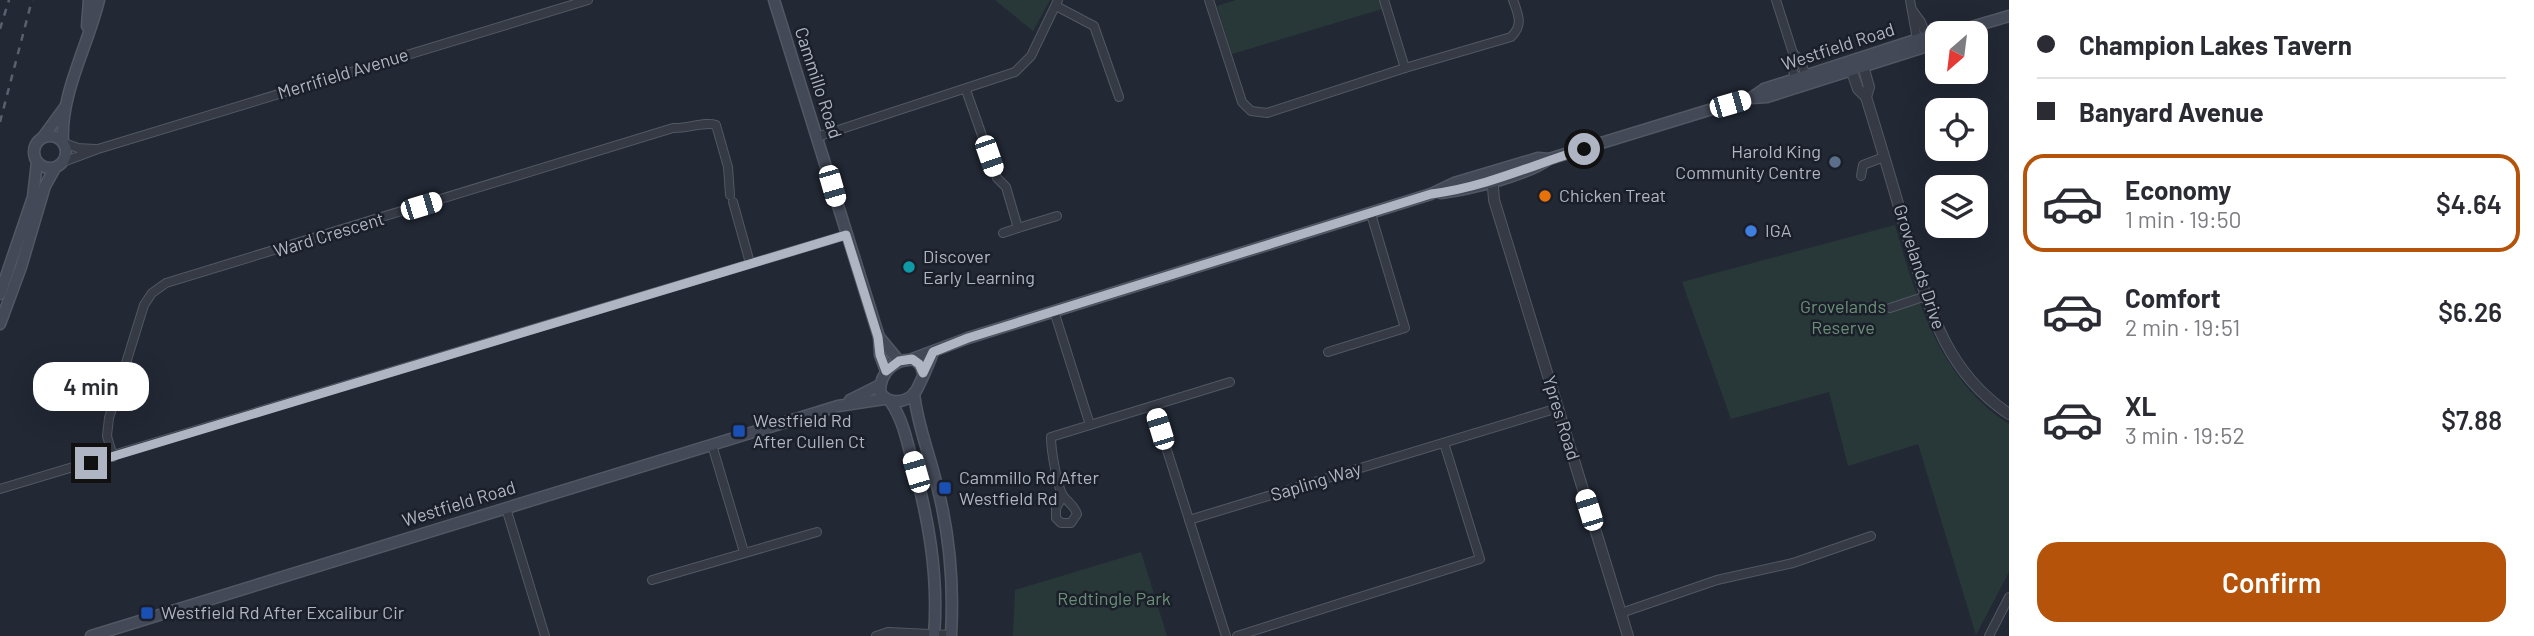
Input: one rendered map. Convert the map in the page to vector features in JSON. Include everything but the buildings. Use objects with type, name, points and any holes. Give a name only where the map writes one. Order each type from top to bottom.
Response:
[{"type":"main road","points":[[87,39],[89,0]]},
{"type":"main road","points":[[0,324],[45,186],[66,152],[62,127],[99,0]]},
{"type":"main road","name":"Cammillo Road","points":[[776,1],[886,371]]},
{"type":"main road","name":"Westfield Road","points":[[1988,23],[2009,16]]},
{"type":"main road","name":"Westfield Road","points":[[912,359],[968,338],[1371,214],[1431,194],[1454,183],[1480,180],[1538,158],[1549,159],[1751,98],[1764,89],[1802,82],[1862,64],[1925,41]]},
{"type":"main road","points":[[59,165],[45,168],[33,155],[34,147],[67,105]]},
{"type":"main road","points":[[43,137],[54,136],[63,143]]},
{"type":"main road","points":[[0,295],[33,198],[37,162]]},
{"type":"main road","name":"Cammillo Road","points":[[878,337],[899,361]]},
{"type":"main road","points":[[933,352],[914,393],[916,414],[937,482],[951,553],[951,635]]},
{"type":"main road","points":[[923,373],[919,364],[912,359],[899,361],[886,371],[880,392],[901,421],[926,509],[936,584],[934,635]]},
{"type":"main road","name":"Westfield Road","points":[[91,636],[838,406],[880,385]]},
{"type":"main road","points":[[887,400],[903,400],[914,393]]},
{"type":"main road","name":"Westfield Road","points":[[838,406],[887,400]]},
{"type":"street","name":"Merrifield Avenue","points":[[59,165],[98,149],[588,0]]},
{"type":"street","points":[[1209,0],[1241,102],[1251,111],[1267,113],[1511,37],[1516,33],[1520,22],[1513,0]]},
{"type":"street","points":[[1384,0],[1405,68]]},
{"type":"street","points":[[1776,0],[1793,53],[1791,63],[1802,82]]},
{"type":"street","points":[[1910,0],[1913,12],[1925,33]]},
{"type":"street","points":[[817,137],[1015,72],[1031,56],[1057,3],[1094,26],[1119,97]]},
{"type":"street","name":"Grovelands Drive","points":[[1862,64],[1869,87],[1866,97]]},
{"type":"street","name":"Grovelands Drive","points":[[1850,67],[1858,89],[1866,97],[1938,330],[1955,361],[1978,388],[2009,414]]},
{"type":"street","points":[[966,90],[997,178],[1006,187],[1018,228]]},
{"type":"street","name":"Ward Crescent","points":[[113,457],[107,436],[109,418],[144,305],[158,288],[674,128],[690,128],[709,123],[716,125],[750,264]]},
{"type":"street","name":"Merrifield Avenue","points":[[63,143],[78,148],[98,149]]},
{"type":"street","points":[[1861,176],[1863,165],[1884,157]]},
{"type":"street","name":"Ypres Road","points":[[1492,176],[1494,200],[1628,636]]},
{"type":"street","name":"Ypres Road","points":[[1480,180],[1494,200]]},
{"type":"street","points":[[1328,352],[1405,328],[1371,214]]},
{"type":"street","points":[[1003,233],[1057,216]]},
{"type":"street","points":[[0,489],[846,235]]},
{"type":"street","points":[[1891,308],[1926,296]]},
{"type":"street","points":[[1054,311],[1090,425]]},
{"type":"street","points":[[1063,496],[1051,448],[1051,437],[1230,382]]},
{"type":"street","points":[[1153,406],[1226,636]]},
{"type":"street","name":"Sapling Way","points":[[1189,520],[1558,408]]},
{"type":"street","points":[[1237,636],[1480,559],[1444,443]]},
{"type":"street","points":[[712,445],[744,552]]},
{"type":"street","points":[[506,508],[545,636]]},
{"type":"street","points":[[652,580],[817,532]]},
{"type":"street","points":[[1621,613],[1717,580],[1793,563],[1871,536]]},
{"type":"street","points":[[1989,636],[2009,597]]},
{"type":"street","points":[[876,636],[888,632],[951,635]]},
{"type":"green space","points":[[995,0],[1050,0],[1033,31]]},
{"type":"green space","points":[[1236,0],[1379,0],[1382,9],[1232,54],[1217,6]]},
{"type":"green space","name":"Grovelands Reserve","points":[[1895,225],[1922,309],[1948,361],[1965,385],[1985,406],[2009,424],[2009,572],[1976,635],[1918,444],[1848,466],[1829,392],[1731,419],[1682,282]]},
{"type":"green space","name":"Redtingle Park","points":[[1141,552],[1167,636],[1013,636],[1015,590]]},
{"type":"railway","points":[[0,29],[9,0]]},
{"type":"railway","points":[[0,122],[32,0]]},
{"type":"place","name":"Harold King Community Centre","points":[[1835,162]]},
{"type":"place","name":"Chicken Treat","points":[[1545,196]]},
{"type":"place","name":"IGA","points":[[1751,231]]},
{"type":"place","name":"Discover Early Learning","points":[[909,267]]},
{"type":"place","name":"Westfield Rd After Cullen Ct","points":[[739,431]]},
{"type":"place","name":"Cammillo Rd After Westfield Rd","points":[[945,488]]},
{"type":"place","name":"Westfield Rd After Excalibur Cir","points":[[147,613]]},
{"type":"route","points":[[91,463],[846,235],[886,371],[899,361],[912,359],[917,361],[923,373],[933,352],[968,338],[1431,194],[1457,191],[1494,181],[1540,166],[1549,159],[1584,149]]}]
